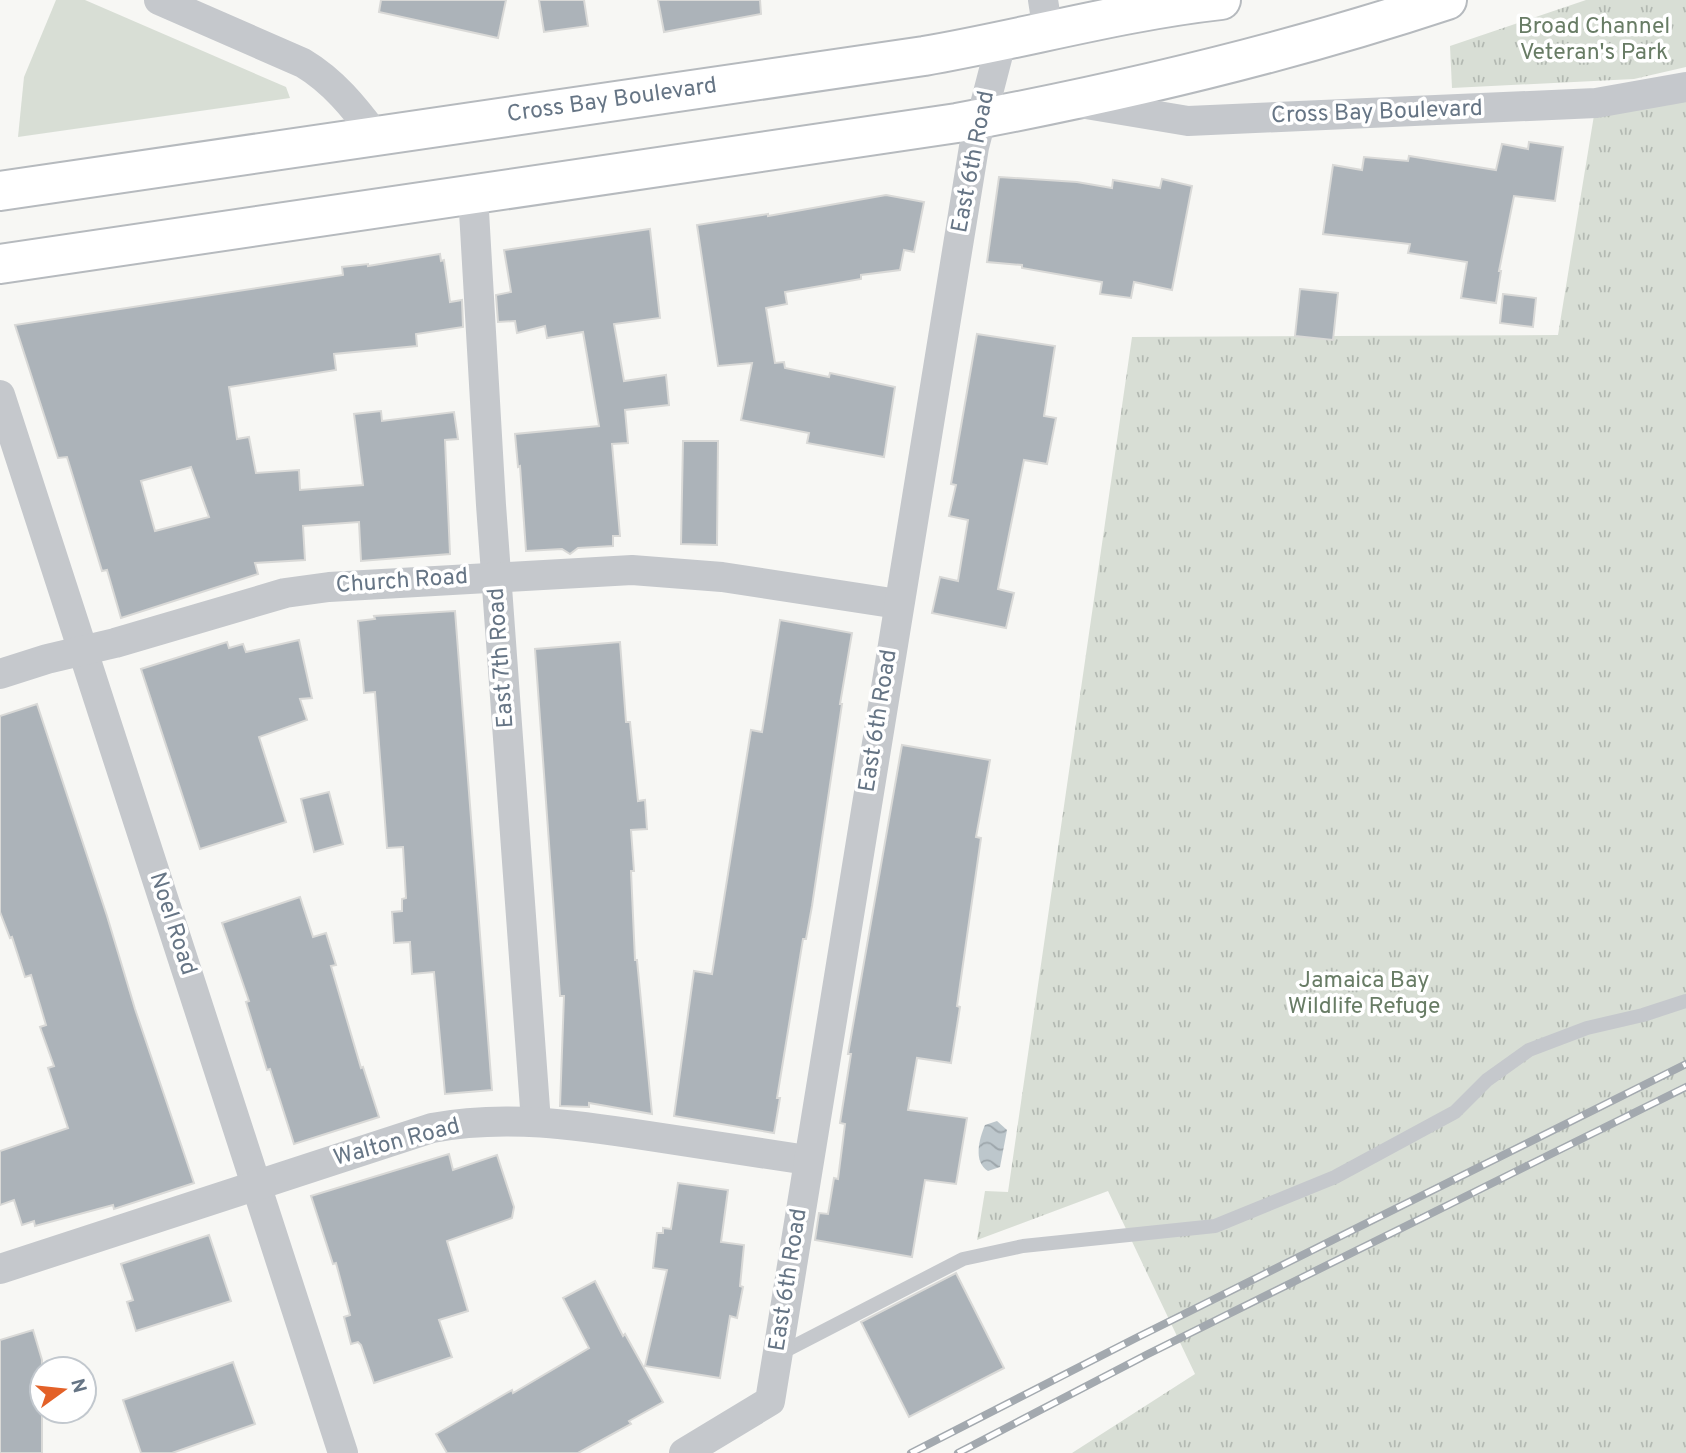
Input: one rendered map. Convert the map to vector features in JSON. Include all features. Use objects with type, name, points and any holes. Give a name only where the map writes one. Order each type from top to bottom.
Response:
[{"type":"main road","name":"Cross Bay Boulevard","points":[[0,191],[864,66],[1001,43],[1046,16],[1221,0]]},
{"type":"main road","name":"Cross Bay Boulevard","points":[[0,264],[980,118],[1069,102],[1270,53],[1447,0]]},
{"type":"street","points":[[159,0],[310,67],[343,94],[375,135]]},
{"type":"street","name":"East 6th Road","points":[[684,1453],[770,1401],[898,604],[980,118],[1001,43]]},
{"type":"street","name":"Cross Bay Boulevard","points":[[1069,102],[1188,121],[1596,103],[1686,87]]},
{"type":"street","name":"East 7th Road","points":[[473,194],[496,576],[537,1122]]},
{"type":"street","name":"Noel Road","points":[[0,395],[344,1453]]},
{"type":"street","name":"Church Road","points":[[0,674],[305,590],[496,576],[632,570],[755,581],[898,604]]},
{"type":"street","name":"Walton Road","points":[[0,1269],[432,1128],[468,1123],[537,1122],[610,1130],[807,1160]]},
{"type":"lane","points":[[777,1356],[963,1259],[1023,1246],[1215,1226],[1335,1177],[1455,1112],[1487,1080],[1529,1049],[1587,1028],[1643,1015],[1686,1001]]},
{"type":"green space","points":[[56,0],[85,0],[286,87],[290,98],[18,137],[24,77]]},
{"type":"green space","name":"Broad Channel Veteran's Park","points":[[1586,0],[1686,0],[1686,67],[1634,79],[1452,88],[1450,46]]},
{"type":"green space","name":"Jamaica Bay Wildlife Refuge","points":[[1686,87],[1686,1453],[1072,1453],[1195,1374],[1108,1191],[977,1240],[985,1191],[1008,1192],[1132,337],[1558,335],[1596,103]]},
{"type":"water","points":[[997,1121],[1007,1130],[1000,1167],[988,1171],[980,1162],[979,1143],[985,1125]]},
{"type":"building","points":[[381,0],[506,0],[498,38],[379,12]]},
{"type":"building","points":[[539,0],[584,0],[588,26],[544,32]]},
{"type":"building","points":[[658,0],[760,0],[761,14],[664,32]]},
{"type":"building","points":[[1529,142],[1563,147],[1555,201],[1514,196],[1499,271],[1496,303],[1461,298],[1467,262],[1408,253],[1410,244],[1323,234],[1333,165],[1362,170],[1364,157],[1408,161],[1409,156],[1496,170],[1502,144],[1528,149]]},
{"type":"building","points":[[999,177],[1077,182],[1112,188],[1113,180],[1160,188],[1162,179],[1192,186],[1172,290],[1134,282],[1131,298],[1100,294],[1102,282],[1022,268],[1022,265],[987,262]]},
{"type":"building","points":[[886,195],[924,202],[914,252],[904,250],[900,270],[861,275],[861,279],[785,292],[787,304],[766,308],[775,363],[784,362],[785,368],[829,377],[830,373],[895,387],[884,457],[807,443],[809,433],[741,420],[752,363],[718,366],[697,225],[768,216]]},
{"type":"building","points":[[650,229],[660,318],[614,324],[624,381],[666,375],[669,405],[625,410],[628,443],[612,444],[620,536],[613,536],[613,546],[578,548],[570,554],[562,549],[526,551],[515,434],[599,426],[583,332],[547,338],[545,326],[517,333],[515,321],[498,322],[496,295],[511,292],[504,250]]},
{"type":"building","points":[[440,254],[441,261],[444,260],[450,302],[462,300],[463,327],[416,334],[417,346],[334,354],[336,370],[229,387],[237,439],[249,437],[256,473],[299,470],[300,490],[363,485],[354,414],[381,411],[382,421],[454,412],[458,439],[445,440],[450,554],[361,561],[359,522],[303,526],[305,560],[255,563],[258,574],[121,618],[107,570],[102,571],[67,457],[58,458],[15,325],[343,275],[342,267],[368,266]],"holes":[[[191,467],[209,517],[155,531],[141,481]]]},
{"type":"building","points":[[1300,289],[1338,293],[1333,340],[1295,336]]},
{"type":"building","points":[[1503,294],[1536,298],[1533,327],[1500,323]]},
{"type":"building","points":[[977,334],[1055,346],[1044,416],[1056,418],[1047,464],[1024,460],[998,589],[1014,593],[1006,628],[932,613],[940,577],[958,581],[968,520],[949,516],[956,485],[951,484]]},
{"type":"building","points":[[683,441],[718,441],[717,545],[681,544]]},
{"type":"building","points":[[455,611],[492,1090],[445,1094],[434,972],[412,974],[410,942],[394,943],[392,912],[402,911],[402,899],[406,898],[403,847],[387,848],[375,692],[364,693],[358,621],[375,619],[374,616]]},
{"type":"building","points":[[780,620],[852,633],[812,906],[806,939],[803,939],[777,1098],[780,1098],[774,1133],[674,1116],[694,971],[712,974],[751,730],[762,732]]},
{"type":"building","points":[[299,640],[312,698],[300,699],[307,720],[259,737],[286,822],[200,849],[141,669],[227,642],[229,648],[243,644],[246,652]]},
{"type":"building","points":[[620,642],[626,722],[630,722],[638,801],[645,800],[647,829],[631,830],[634,871],[631,871],[635,960],[652,1114],[589,1103],[589,1107],[560,1106],[564,996],[560,996],[535,649]]},
{"type":"building","points":[[37,704],[194,1183],[114,1209],[113,1205],[35,1226],[34,1221],[22,1225],[14,1200],[0,1205],[0,1151],[68,1128],[48,1068],[54,1066],[40,1027],[46,1025],[31,975],[25,977],[12,937],[10,938],[0,912],[0,716]]},
{"type":"building","points":[[902,745],[990,760],[976,837],[981,838],[951,1063],[917,1058],[908,1110],[967,1118],[956,1184],[925,1180],[912,1257],[815,1240],[819,1213],[828,1214],[834,1178],[838,1179],[845,1124],[840,1123],[851,1054],[848,1054]]},
{"type":"building","points":[[329,792],[343,844],[314,852],[301,799]]},
{"type":"building","points":[[300,897],[313,937],[326,933],[336,965],[331,966],[361,1068],[363,1067],[379,1117],[294,1144],[270,1069],[267,1070],[246,1002],[249,1001],[222,923]]},
{"type":"building","points":[[449,1154],[453,1170],[497,1155],[514,1207],[512,1218],[447,1241],[468,1311],[439,1320],[452,1357],[374,1383],[361,1345],[358,1342],[351,1344],[344,1317],[350,1315],[336,1263],[333,1264],[311,1196]]},
{"type":"building","points":[[678,1183],[728,1190],[721,1242],[744,1245],[740,1286],[743,1287],[737,1318],[730,1316],[720,1378],[645,1366],[667,1270],[653,1268],[657,1233],[663,1233],[663,1228],[671,1229]]},
{"type":"building","points":[[209,1235],[231,1301],[136,1331],[127,1302],[133,1300],[121,1264]]},
{"type":"building","points":[[956,1273],[1004,1368],[909,1417],[861,1322]]},
{"type":"building","points":[[595,1281],[623,1336],[625,1334],[663,1402],[629,1421],[631,1424],[578,1453],[447,1453],[436,1434],[589,1348],[563,1298]]},
{"type":"building","points":[[33,1330],[40,1355],[28,1355],[28,1425],[42,1425],[42,1453],[0,1453],[0,1340]]},
{"type":"building","points":[[233,1362],[255,1424],[172,1453],[141,1453],[123,1400]]},
{"type":"railway","points":[[911,1453],[1686,1064]]},
{"type":"railway","points":[[958,1453],[1148,1354],[1686,1087]]}]
